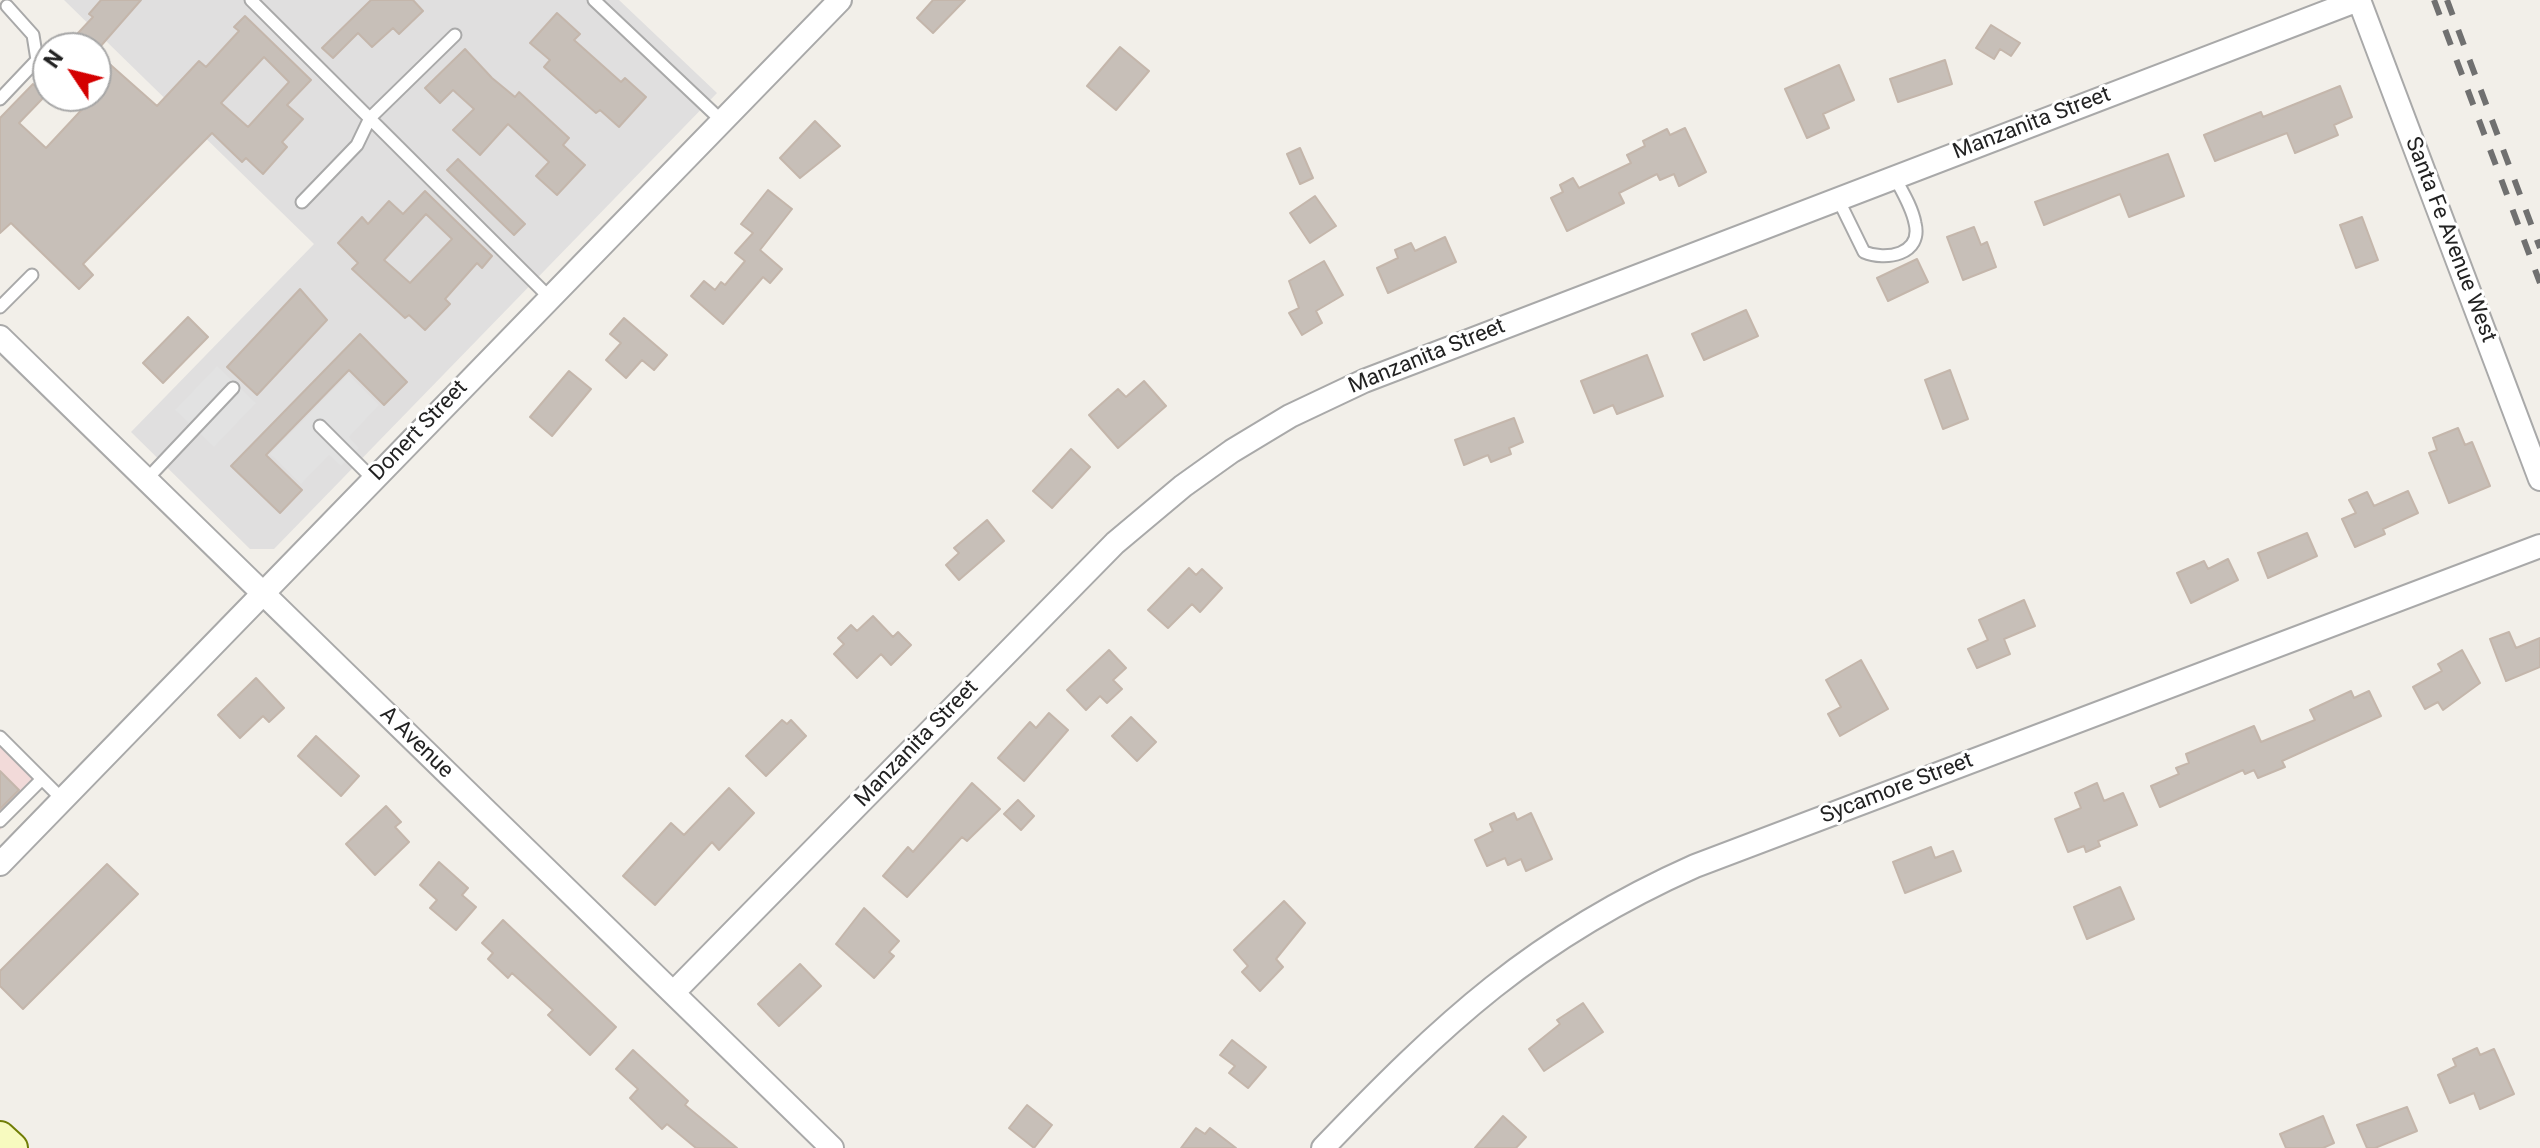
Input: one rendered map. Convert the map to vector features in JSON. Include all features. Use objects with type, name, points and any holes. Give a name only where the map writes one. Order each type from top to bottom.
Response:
[{"type":"main road","points":[[0,1137],[12,1148]]},
{"type":"street","name":"Donert Street","points":[[0,864],[840,0]]},
{"type":"street","name":"Manzanita Street","points":[[673,993],[1115,543],[1206,468],[1290,416],[1375,376],[2358,0]]},
{"type":"street","name":"Santa Fe Avenue West","points":[[2358,0],[2540,479]]},
{"type":"street","name":"A Avenue","points":[[0,337],[832,1148]]},
{"type":"street","name":"Sycamore Street","points":[[1323,1148],[1401,1067],[1477,997],[1527,958],[1623,900],[1695,866],[2540,546]]},
{"type":"lane","points":[[251,0],[550,298]]},
{"type":"lane","points":[[594,0],[722,121]]},
{"type":"lane","points":[[0,99],[37,60],[33,35],[7,6]]},
{"type":"lane","points":[[302,202],[357,145],[370,118],[455,35]]},
{"type":"lane","points":[[1838,198],[1864,252],[1878,258],[1893,258],[1907,249],[1916,236],[1916,223],[1894,176]]},
{"type":"lane","points":[[0,307],[32,275]]},
{"type":"lane","points":[[146,480],[233,388]]},
{"type":"lane","points":[[320,426],[373,479]]},
{"type":"lane","points":[[0,737],[63,800]]},
{"type":"lane","points":[[0,821],[42,779]]},
{"type":"shaded area","points":[[64,0],[619,0],[717,93],[274,549],[250,549],[131,432],[314,244],[112,47],[112,32],[97,32]]},
{"type":"shaded area","points":[[217,366],[256,403],[214,447],[175,410]]},
{"type":"shaded area","points":[[348,374],[379,405],[349,437],[359,448],[341,466],[329,455],[301,484],[270,454]]},
{"type":"shaded area","points":[[0,747],[42,787],[0,830]]},
{"type":"building","points":[[101,0],[141,0],[112,33],[79,32],[93,17],[89,14]]},
{"type":"building","points":[[371,0],[413,0],[423,11],[399,34],[393,28],[372,47],[358,33],[333,58],[322,48]]},
{"type":"building","points":[[933,0],[965,0],[933,33],[917,18]]},
{"type":"building","points":[[557,13],[580,34],[574,40],[621,82],[625,78],[646,97],[619,127],[600,110],[596,113],[544,67],[550,60],[530,43]]},
{"type":"building","points":[[245,16],[311,80],[287,105],[303,119],[282,142],[287,147],[263,174],[246,158],[242,162],[212,133],[83,264],[93,275],[79,289],[11,223],[0,233],[0,118],[32,85],[32,110],[19,123],[46,148],[80,112],[112,112],[112,66],[157,106],[199,61],[206,67],[239,31],[234,27]],"holes":[[[264,57],[289,82],[248,127],[221,103]]]},
{"type":"building","points":[[1991,25],[2020,43],[2011,56],[2000,49],[1994,59],[1976,48]]},
{"type":"building","points":[[1120,47],[1149,71],[1116,110],[1087,86]]},
{"type":"building","points":[[465,49],[492,78],[515,97],[519,92],[569,138],[563,145],[585,165],[557,195],[536,176],[549,162],[508,124],[480,155],[453,130],[474,109],[453,90],[440,103],[425,88]]},
{"type":"building","points":[[1945,60],[1952,84],[1898,102],[1890,79]]},
{"type":"building","points":[[1839,65],[1854,100],[1823,114],[1829,128],[1807,138],[1785,89]]},
{"type":"building","points":[[2340,86],[2352,117],[2334,125],[2338,135],[2295,153],[2287,133],[2215,161],[2204,135],[2261,112],[2263,117]]},
{"type":"building","points":[[815,121],[840,146],[800,178],[780,158]]},
{"type":"building","points":[[1685,128],[1706,172],[1679,186],[1674,174],[1660,180],[1657,174],[1619,193],[1624,203],[1567,231],[1551,198],[1563,192],[1560,185],[1573,178],[1579,188],[1631,163],[1627,155],[1645,146],[1643,141],[1667,129],[1670,135]]},
{"type":"building","points":[[1300,148],[1313,178],[1300,184],[1287,154]]},
{"type":"building","points":[[2168,154],[2184,196],[2129,217],[2120,194],[2044,225],[2035,202]]},
{"type":"building","points":[[458,159],[525,224],[514,235],[447,170]]},
{"type":"building","points":[[768,190],[792,209],[760,250],[782,269],[770,283],[763,277],[723,324],[691,296],[704,281],[715,290],[721,282],[725,285],[745,261],[735,253],[753,233],[741,224]]},
{"type":"building","points":[[425,191],[492,256],[482,268],[477,263],[445,299],[450,304],[425,330],[409,315],[405,318],[352,269],[358,263],[338,243],[362,217],[368,224],[389,201],[403,214]],"holes":[[[426,214],[452,239],[410,283],[384,260]]]},
{"type":"building","points":[[1315,196],[1336,226],[1310,243],[1290,213]]},
{"type":"building","points":[[2362,217],[2378,260],[2356,268],[2340,225]]},
{"type":"building","points":[[1974,227],[1981,245],[1987,242],[1996,267],[1963,280],[1947,237]]},
{"type":"building","points":[[1445,237],[1456,262],[1388,293],[1377,268],[1398,258],[1395,250],[1411,243],[1415,251]]},
{"type":"building","points":[[1917,259],[1928,282],[1888,301],[1877,278]]},
{"type":"building","points":[[1324,261],[1343,295],[1316,311],[1322,323],[1302,335],[1289,313],[1299,308],[1289,281]]},
{"type":"building","points":[[300,289],[327,320],[257,395],[227,367]]},
{"type":"building","points":[[1746,310],[1758,336],[1704,360],[1692,334]]},
{"type":"building","points":[[188,317],[208,337],[163,383],[143,363]]},
{"type":"building","points":[[624,318],[667,355],[654,370],[642,360],[626,378],[606,360],[621,343],[610,334]]},
{"type":"building","points":[[360,334],[407,382],[384,405],[349,370],[266,455],[302,490],[280,513],[231,466]]},
{"type":"building","points":[[1647,355],[1663,396],[1617,414],[1613,405],[1594,413],[1581,381]]},
{"type":"building","points":[[1950,370],[1968,419],[1943,429],[1925,380]]},
{"type":"building","points":[[569,371],[591,389],[552,436],[530,417]]},
{"type":"building","points":[[1144,381],[1166,406],[1118,448],[1089,415],[1118,389],[1126,397]]},
{"type":"building","points":[[1514,418],[1523,442],[1509,448],[1511,454],[1491,462],[1488,455],[1464,465],[1455,440]]},
{"type":"building","points":[[2458,428],[2465,445],[2472,442],[2490,486],[2449,503],[2429,453],[2437,450],[2433,438]]},
{"type":"building","points":[[1071,449],[1090,467],[1052,508],[1033,491]]},
{"type":"building","points":[[2408,491],[2418,513],[2383,529],[2385,534],[2355,547],[2342,519],[2356,513],[2349,500],[2367,492],[2374,506]]},
{"type":"building","points":[[987,520],[1004,541],[959,580],[946,565],[959,553],[954,548]]},
{"type":"building","points":[[2307,533],[2317,556],[2268,578],[2258,553]]},
{"type":"building","points":[[2228,559],[2238,580],[2191,603],[2177,573],[2204,561],[2208,569]]},
{"type":"building","points":[[1189,568],[1196,575],[1202,569],[1222,588],[1200,612],[1192,604],[1168,628],[1148,610]]},
{"type":"building","points":[[2024,600],[2035,626],[2004,639],[2010,654],[1977,668],[1968,649],[1988,640],[1979,620]]},
{"type":"building","points":[[873,616],[893,637],[898,632],[911,645],[891,665],[881,654],[857,678],[834,654],[844,644],[838,638],[851,625],[857,631]]},
{"type":"building","points":[[2509,632],[2516,648],[2540,638],[2540,667],[2506,681],[2490,639]]},
{"type":"building","points":[[1109,650],[1126,668],[1113,680],[1122,689],[1107,703],[1100,696],[1086,710],[1067,690]]},
{"type":"building","points":[[2462,650],[2480,683],[2443,710],[2438,702],[2425,709],[2413,687],[2442,671],[2438,664]]},
{"type":"building","points":[[1861,660],[1888,709],[1840,736],[1828,714],[1841,707],[1826,680]]},
{"type":"building","points":[[256,678],[284,708],[269,722],[263,716],[240,738],[218,715]]},
{"type":"building","points":[[2351,691],[2354,698],[2369,691],[2381,716],[2282,761],[2285,767],[2258,778],[2254,770],[2245,774],[2243,770],[2160,807],[2151,786],[2179,774],[2176,768],[2189,763],[2186,754],[2254,726],[2261,742],[2315,720],[2310,710]]},
{"type":"building","points":[[1049,713],[1068,730],[1024,781],[998,758],[1030,722],[1036,728]]},
{"type":"building","points":[[1131,717],[1156,742],[1137,761],[1112,736]]},
{"type":"building","points":[[782,720],[787,724],[791,720],[806,736],[766,776],[746,756]]},
{"type":"building","points":[[316,736],[359,776],[341,796],[298,756]]},
{"type":"building","points":[[0,771],[19,790],[0,809]]},
{"type":"building","points":[[972,783],[1000,809],[967,841],[962,837],[907,897],[883,876],[908,847],[913,852]]},
{"type":"building","points":[[2097,783],[2104,801],[2123,793],[2137,825],[2098,841],[2100,846],[2086,852],[2084,846],[2068,852],[2055,819],[2081,808],[2075,793]]},
{"type":"building","points":[[729,788],[754,813],[719,850],[712,842],[655,905],[623,876],[671,823],[684,835]]},
{"type":"building","points":[[1018,800],[1034,816],[1021,830],[1004,814]]},
{"type":"building","points":[[386,806],[401,822],[395,827],[409,842],[375,875],[346,844]]},
{"type":"building","points":[[1514,813],[1517,820],[1531,813],[1552,859],[1526,871],[1521,859],[1508,865],[1505,858],[1487,866],[1475,840],[1493,831],[1490,824]]},
{"type":"building","points":[[1931,847],[1935,858],[1953,851],[1961,871],[1905,893],[1893,862]]},
{"type":"building","points":[[439,862],[468,888],[462,895],[476,907],[456,930],[430,908],[437,900],[420,885]]},
{"type":"building","points":[[107,864],[138,894],[23,1009],[0,986],[0,971]]},
{"type":"building","points":[[2120,887],[2134,919],[2087,939],[2074,907]]},
{"type":"building","points":[[1284,901],[1305,923],[1276,959],[1283,967],[1260,991],[1242,972],[1248,966],[1234,950]]},
{"type":"building","points":[[864,908],[899,941],[889,952],[894,956],[874,978],[836,944]]},
{"type":"building","points":[[503,920],[616,1027],[590,1055],[548,1015],[553,1010],[512,973],[508,978],[488,959],[493,953],[482,943]]},
{"type":"building","points":[[800,964],[821,986],[779,1026],[758,1004]]},
{"type":"building","points":[[1583,1003],[1603,1032],[1544,1071],[1529,1049],[1560,1024],[1557,1020]]},
{"type":"building","points":[[1232,1040],[1266,1067],[1248,1088],[1229,1073],[1235,1066],[1220,1055]]},
{"type":"building","points":[[2477,1048],[2480,1055],[2494,1049],[2514,1094],[2480,1109],[2474,1093],[2450,1103],[2438,1075],[2456,1066],[2453,1059]]},
{"type":"building","points":[[633,1050],[688,1101],[685,1105],[737,1148],[696,1148],[667,1124],[662,1129],[630,1098],[638,1089],[616,1069]]},
{"type":"building","points":[[1027,1105],[1052,1125],[1034,1148],[1009,1128]]},
{"type":"building","points":[[2407,1107],[2417,1131],[2375,1148],[2367,1148],[2357,1125]]},
{"type":"building","points":[[1503,1116],[1526,1137],[1516,1148],[1475,1148]]},
{"type":"building","points":[[2323,1116],[2334,1143],[2323,1148],[2286,1148],[2280,1134]]},
{"type":"building","points":[[1196,1128],[1205,1134],[1210,1128],[1236,1148],[1181,1148]]},
{"type":"railway","points":[[2434,0],[2540,283]]},
{"type":"railway","points":[[2447,0],[2540,248]]}]
